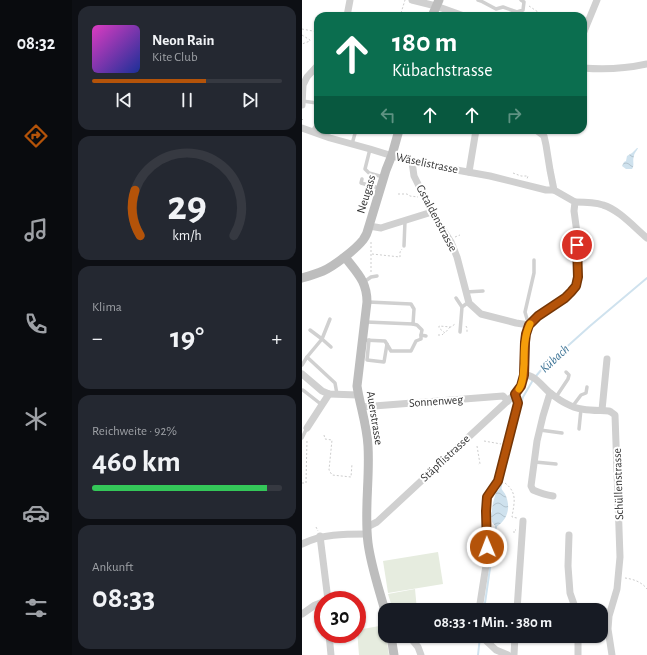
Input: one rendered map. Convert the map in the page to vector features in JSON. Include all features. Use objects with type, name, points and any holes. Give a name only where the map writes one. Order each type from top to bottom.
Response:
[{"type":"main road","name":"Neugass","points":[[302,278],[325,270],[345,257],[363,240],[367,234],[380,188],[399,134]]},
{"type":"main road","name":"Auerstrasse","points":[[345,257],[366,278],[367,294],[364,322],[366,340],[357,386],[366,423],[368,445],[367,530],[370,556],[383,603]]},
{"type":"main road","points":[[392,643],[394,655]]},
{"type":"street","points":[[349,12],[350,0]]},
{"type":"street","points":[[412,0],[447,12]]},
{"type":"street","points":[[587,24],[597,0]]},
{"type":"street","points":[[587,68],[610,70],[647,64]]},
{"type":"street","points":[[302,104],[302,85],[307,77],[314,71]]},
{"type":"street","name":"Wäselistrasse","points":[[302,128],[312,131]]},
{"type":"street","name":"Wäselistrasse","points":[[320,134],[412,162],[509,180],[546,190],[556,187]]},
{"type":"street","points":[[469,172],[473,134]]},
{"type":"street","points":[[546,134],[546,145],[550,170],[556,187],[575,202],[600,204],[612,209],[630,222],[647,238]]},
{"type":"street","name":"Gstaldenstrasse","points":[[412,162],[414,176],[432,212],[451,242],[458,260],[469,303],[481,314],[516,323],[530,324]]},
{"type":"street","points":[[575,202],[574,211],[577,233],[578,279],[576,286],[565,298],[545,311],[530,324],[525,342],[524,375],[534,378],[553,395],[571,406],[581,410],[602,410],[607,359]]},
{"type":"street","points":[[369,226],[381,228],[405,221],[415,220],[432,212]]},
{"type":"street","points":[[302,374],[322,391],[328,394],[358,395]]},
{"type":"street","name":"Stäpflistrasse","points":[[367,530],[508,401],[521,386],[524,375]]},
{"type":"street","points":[[307,428],[328,394]]},
{"type":"street","points":[[480,603],[487,559],[487,497],[498,481],[518,403],[515,394]]},
{"type":"street","points":[[553,395],[543,416],[537,441],[532,486],[533,490],[546,496],[553,496]]},
{"type":"street","name":"Sonnenweg","points":[[362,407],[503,396],[508,401]]},
{"type":"street","name":"Schüllenstrasse","points":[[602,410],[611,412],[616,418],[620,557],[617,589],[609,616],[608,630],[612,655]]},
{"type":"street","points":[[517,603],[523,521]]},
{"type":"street","points":[[302,544],[320,536],[325,537],[367,530]]},
{"type":"street","points":[[569,535],[568,566],[570,593],[574,603]]},
{"type":"street","points":[[320,536],[325,591]]},
{"type":"street","points":[[302,614],[314,606]]},
{"type":"street","points":[[330,643],[331,655]]},
{"type":"street","points":[[415,643],[421,655]]},
{"type":"street","points":[[488,643],[496,650],[508,655]]},
{"type":"street","points":[[514,655],[515,643]]},
{"type":"street","points":[[578,643],[578,655]]},
{"type":"lane","points":[[478,0],[496,9],[503,7],[517,12],[523,10],[523,1]]},
{"type":"lane","points":[[302,101],[314,103]]},
{"type":"lane","points":[[352,144],[355,134]]},
{"type":"lane","points":[[370,149],[365,169],[369,173],[384,177]]},
{"type":"lane","points":[[362,179],[361,183],[380,188]]},
{"type":"lane","points":[[404,246],[405,221]]},
{"type":"lane","points":[[530,324],[527,319],[526,312],[534,273],[534,260]]},
{"type":"lane","points":[[366,278],[377,276]]},
{"type":"lane","points":[[466,292],[483,291]]},
{"type":"lane","points":[[456,298],[462,307],[460,332]]},
{"type":"lane","points":[[366,302],[411,304],[414,309],[413,324]]},
{"type":"lane","points":[[462,307],[466,304]]},
{"type":"lane","points":[[302,365],[322,339],[330,319]]},
{"type":"lane","points":[[364,322],[413,324],[418,325],[422,330],[421,339],[416,341],[411,351],[391,350],[387,344],[385,341],[366,340],[367,360],[384,362],[387,344]]},
{"type":"lane","points":[[310,330],[331,346]]},
{"type":"lane","points":[[421,335],[426,336]]},
{"type":"lane","points":[[307,357],[335,383],[337,394]]},
{"type":"lane","points":[[553,395],[568,379],[569,376],[566,372]]},
{"type":"lane","points":[[571,406],[581,395],[586,393],[587,388]]},
{"type":"lane","points":[[303,390],[322,405]]},
{"type":"lane","points":[[580,429],[581,410]]},
{"type":"lane","points":[[302,438],[307,428]]},
{"type":"lane","points":[[540,430],[562,433]]},
{"type":"lane","points":[[535,462],[556,464]]},
{"type":"path","points":[[401,12],[405,0]]},
{"type":"path","points":[[523,1],[538,12]]},
{"type":"path","points":[[302,29],[314,31]]},
{"type":"path","points":[[302,35],[310,40],[302,44]]},
{"type":"path","points":[[512,173],[521,176],[528,176]]},
{"type":"path","points":[[398,194],[407,194],[417,197],[424,196]]},
{"type":"path","points":[[366,278],[371,272],[372,238]]},
{"type":"path","points":[[371,254],[400,257],[400,252]]},
{"type":"path","points":[[438,335],[442,335],[450,327],[461,320]]},
{"type":"path","points":[[444,333],[439,326],[450,327]]},
{"type":"path","points":[[302,483],[306,483],[307,428]]},
{"type":"path","points":[[324,435],[325,439],[332,440],[330,470],[332,475],[351,477],[352,464]]},
{"type":"path","points":[[484,440],[507,446]]},
{"type":"path","points":[[476,446],[480,464],[478,464]]},
{"type":"path","points":[[505,483],[514,493],[512,517],[522,518],[523,521]]},
{"type":"path","points":[[618,578],[633,579],[644,585],[647,589]]},
{"type":"shaded area","points":[[438,552],[443,584],[388,593],[383,561]]},
{"type":"shaded area","points":[[415,589],[416,603],[391,603],[388,594]]},
{"type":"shaded area","points":[[378,626],[378,643],[387,643],[389,655],[359,655],[358,643],[366,643],[366,628]]},
{"type":"water","points":[[637,148],[633,158],[632,169],[626,169],[622,166],[626,161],[627,156]]},
{"type":"water","points":[[501,488],[506,496],[508,510],[503,521],[496,527],[492,522],[491,515],[496,492]]},
{"type":"waterway","name":"Kübach","points":[[536,376],[590,326],[647,278]]},
{"type":"waterway","name":"Kübach","points":[[521,404],[523,397],[533,380]]},
{"type":"waterway","name":"Kübach","points":[[500,490],[505,467]]},
{"type":"waterway","name":"Kübach","points":[[485,603],[496,526]]},
{"type":"waterway","name":"Kübach","points":[[478,655],[479,643]]},
{"type":"slow traffic","points":[[519,389],[524,375],[525,342],[530,324]]},
{"type":"route","points":[[487,547],[487,497],[498,481],[518,403],[515,394],[521,386],[524,375],[526,334],[531,322],[565,298],[576,286],[578,279],[577,245]]}]
